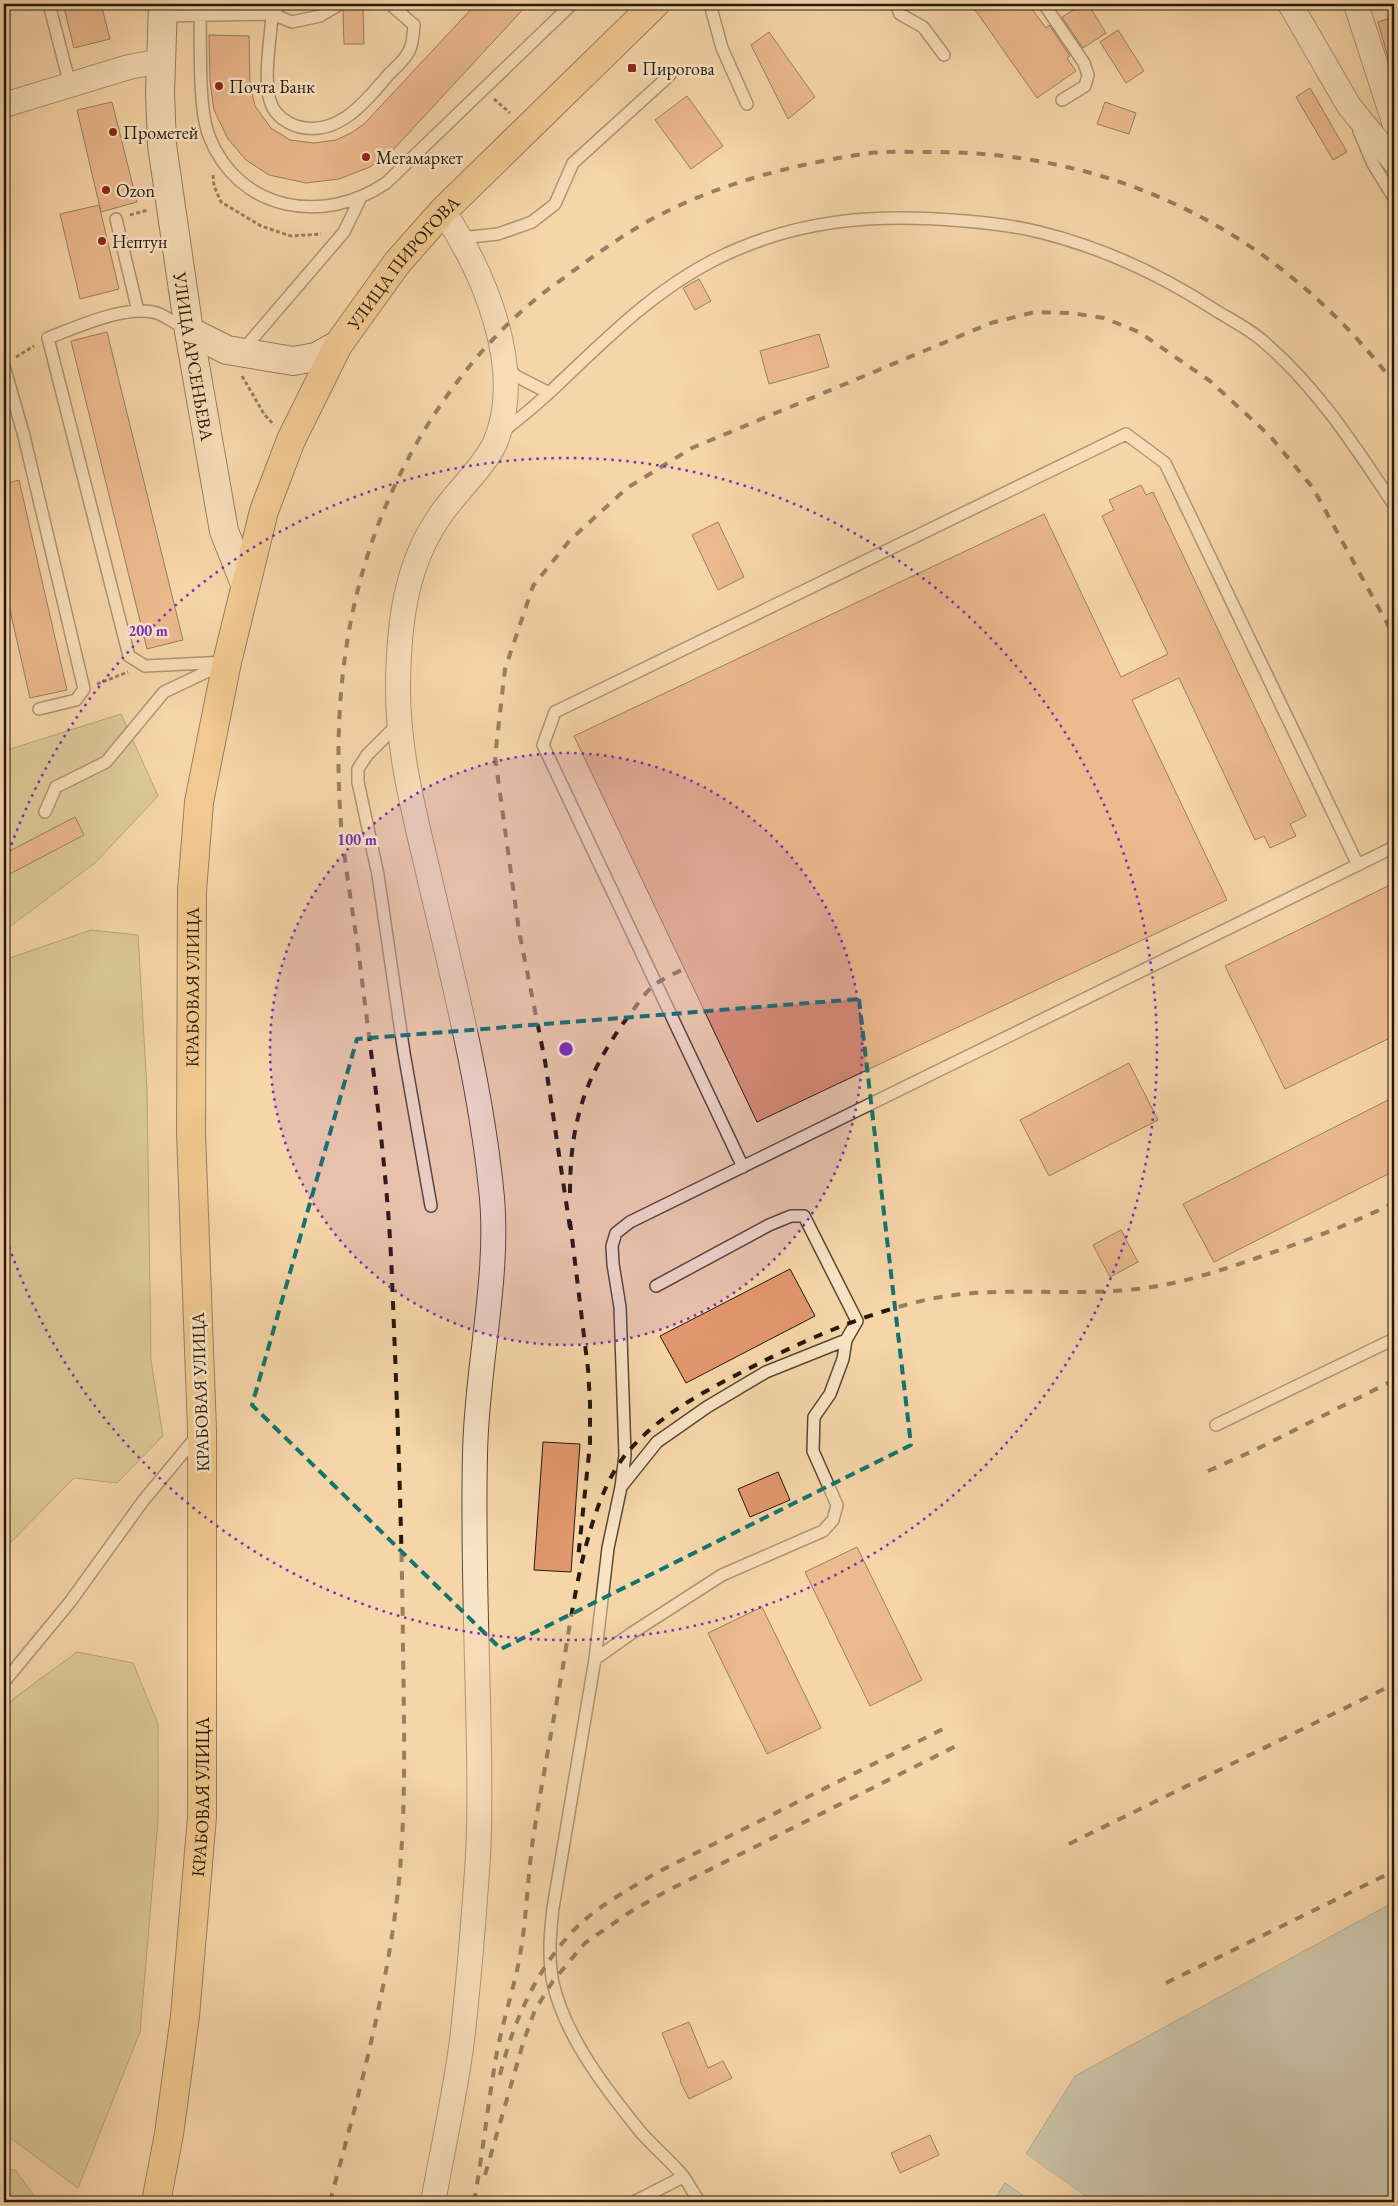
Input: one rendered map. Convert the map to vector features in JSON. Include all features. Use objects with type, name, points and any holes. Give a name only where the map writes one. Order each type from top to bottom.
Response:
[{"type":"main road","name":"УЛИЦА ПИРОГОВА","points":[[245,584],[264,511],[292,440],[338,345],[396,263],[443,211],[655,4]]},
{"type":"main road","name":"УЛИЦА АРСЕНЬЕВА","points":[[163,10],[161,61],[162,137],[189,331],[224,531],[245,584]]},
{"type":"main road","points":[[189,331],[234,352],[293,361],[316,356],[338,345]]},
{"type":"main road","name":"КРАБОВАЯ УЛИЦА","points":[[156,2202],[169,2134],[185,2016],[202,1817],[202,1430],[191,1133],[192,891],[199,802],[227,662],[245,584]]},
{"type":"street","points":[[1290,4],[1349,106],[1394,161]]},
{"type":"street","points":[[1356,4],[1394,122]]},
{"type":"street","points":[[4,105],[130,67],[161,61]]},
{"type":"street","points":[[433,2202],[462,2040],[478,1854],[480,1784],[474,1518],[475,1446],[478,1390],[493,1254],[493,1208],[475,1078],[410,792],[398,724],[399,638],[405,595],[417,558],[438,518],[492,450],[497,436],[506,388],[504,363],[498,333],[476,269],[461,238],[443,211]]},
{"type":"lane","points":[[49,4],[70,85]]},
{"type":"lane","points":[[281,4],[272,14],[267,90],[273,109],[288,123],[304,128],[327,128],[358,109],[410,51],[414,25],[390,4]]},
{"type":"lane","points":[[163,10],[200,16],[272,14],[292,22],[320,16],[340,4]]},
{"type":"lane","points":[[200,16],[204,114],[208,135],[216,152],[227,167],[253,191],[284,205],[306,208],[324,207],[361,197],[386,183],[572,4]]},
{"type":"lane","points":[[710,4],[722,48],[747,104]]},
{"type":"lane","points":[[896,4],[900,14],[923,27],[944,55]]},
{"type":"lane","points":[[1044,4],[1084,63],[1088,75],[1084,86],[1062,100]]},
{"type":"lane","points":[[461,238],[498,234],[532,222],[556,204],[573,163],[670,75]]},
{"type":"lane","points":[[1349,106],[1373,164],[1394,198]]},
{"type":"lane","points":[[234,352],[344,232],[361,197]]},
{"type":"lane","points":[[497,436],[549,393],[640,307],[694,271],[744,246],[786,232],[844,219],[876,217],[943,219],[993,224],[1039,232],[1114,256],[1192,295],[1263,341],[1312,390],[1394,505]]},
{"type":"lane","points":[[116,219],[138,311]]},
{"type":"lane","points":[[189,331],[157,314],[138,311],[96,320],[48,338],[129,656],[145,666],[227,662]]},
{"type":"lane","points":[[7,363],[84,689],[76,700],[39,709]]},
{"type":"lane","points":[[504,363],[516,376],[549,393]]},
{"type":"lane","points":[[743,1167],[543,745],[555,712],[1126,434],[1165,463],[1358,865]]},
{"type":"lane","points":[[45,812],[56,787],[106,762],[164,692],[227,662]]},
{"type":"lane","points":[[398,724],[367,755],[358,769],[358,782],[378,875],[404,1053],[431,1206]]},
{"type":"lane","points":[[699,2202],[683,2176],[639,2130],[583,2055],[568,2028],[559,2005],[553,1981],[550,1937],[553,1908],[595,1659],[608,1548],[621,1488],[625,1455],[620,1307],[612,1255],[612,1246],[616,1233],[630,1222],[1394,847]]},
{"type":"lane","points":[[595,1659],[632,1632],[722,1575],[823,1532],[834,1520],[837,1505],[813,1451],[814,1417],[830,1394],[839,1374],[846,1340],[857,1321],[804,1216],[791,1216],[769,1226],[656,1286]]},
{"type":"lane","points":[[1216,1426],[1394,1339]]},
{"type":"lane","points":[[621,1488],[656,1442],[707,1407],[766,1372],[846,1340]]},
{"type":"lane","points":[[4,1682],[70,1602],[143,1501],[202,1430]]},
{"type":"lane","points":[[634,2202],[683,2176]]},
{"type":"path","points":[[484,89],[526,129]]},
{"type":"path","points":[[116,219],[171,204]]},
{"type":"path","points":[[7,363],[48,338]]},
{"type":"path","points":[[234,352],[264,414],[292,440]]},
{"type":"path","points":[[84,689],[145,666]]},
{"type":"highlighted area","points":[[859,999],[911,1445],[501,1649],[252,1405],[357,1039]]},
{"type":"shaded area","points":[[121,714],[158,796],[95,863],[4,931],[4,751]]},
{"type":"shaded area","points":[[91,930],[138,935],[147,1089],[151,1361],[163,1436],[117,1483],[74,1478],[4,1549],[4,960]]},
{"type":"shaded area","points":[[77,1652],[133,1663],[158,1724],[158,1821],[140,2032],[78,2188],[4,2133],[4,1713],[13,1699]]},
{"type":"shaded area","points":[[4,2169],[15,2170],[39,2202],[4,2202]]},
{"type":"water","points":[[1394,1902],[1394,2202],[1093,2202],[1026,2154],[1075,2076]]},
{"type":"water","points":[[1005,2183],[1032,2202],[993,2202]]},
{"type":"pier","points":[[1026,2154],[1093,2202],[1088,2202],[1025,2156]]},
{"type":"building","points":[[63,4],[101,4],[110,39],[74,48]]},
{"type":"building","points":[[476,4],[528,4],[393,150],[370,167],[339,179],[306,183],[269,175],[246,160],[228,139],[214,110],[210,82],[209,35],[249,36],[250,84],[255,106],[271,128],[290,140],[314,143],[336,140],[364,124]]},
{"type":"building","points":[[971,4],[1028,4],[1046,28],[1049,25],[1070,56],[1067,58],[1076,71],[1037,98]]},
{"type":"building","points":[[1083,4],[1088,4],[1106,33],[1083,48],[1062,17]]},
{"type":"building","points":[[347,7],[363,7],[364,44],[344,44],[343,11]]},
{"type":"building","points":[[1394,17],[1394,64],[1390,65],[1378,22]]},
{"type":"building","points":[[1118,30],[1144,71],[1126,83],[1100,42]]},
{"type":"building","points":[[769,32],[815,97],[788,119],[751,45]]},
{"type":"building","points":[[1310,88],[1347,152],[1333,160],[1296,97]]},
{"type":"building","points":[[687,96],[723,146],[691,169],[655,120]]},
{"type":"building","points":[[112,102],[137,202],[101,212],[77,110]]},
{"type":"building","points":[[1105,102],[1136,113],[1129,134],[1097,124]]},
{"type":"building","points":[[99,205],[119,289],[80,299],[60,214]]},
{"type":"building","points":[[699,279],[711,301],[695,310],[683,288]]},
{"type":"building","points":[[107,332],[183,640],[147,649],[71,341]]},
{"type":"building","points":[[819,334],[829,367],[769,384],[760,351]]},
{"type":"building","points":[[19,480],[67,690],[30,698],[4,584],[4,484]]},
{"type":"building","points":[[1141,485],[1146,495],[1153,492],[1306,816],[1290,824],[1296,836],[1270,848],[1264,836],[1255,840],[1179,678],[1132,700],[1227,900],[757,1122],[574,736],[1044,514],[1121,677],[1168,654],[1102,516],[1114,510],[1109,500]]},
{"type":"building","points":[[718,522],[744,577],[718,590],[692,535]]},
{"type":"building","points":[[75,817],[84,835],[4,877],[4,854]]},
{"type":"building","points":[[1394,883],[1394,1036],[1285,1089],[1225,966]]},
{"type":"building","points":[[1129,1063],[1158,1120],[1049,1176],[1020,1120]]},
{"type":"building","points":[[1394,1097],[1394,1171],[1214,1262],[1183,1204]]},
{"type":"building","points":[[1121,1230],[1138,1262],[1110,1277],[1093,1245]]},
{"type":"building","points":[[790,1269],[815,1316],[686,1383],[660,1336]]},
{"type":"building","points":[[543,1442],[580,1444],[571,1572],[534,1570]]},
{"type":"building","points":[[778,1472],[790,1500],[750,1517],[738,1489]]},
{"type":"building","points":[[857,1547],[922,1680],[870,1706],[805,1572]]},
{"type":"building","points":[[762,1607],[821,1728],[767,1754],[708,1633]]},
{"type":"building","points":[[689,2022],[708,2068],[723,2061],[732,2078],[689,2099],[680,2081],[662,2033]]},
{"type":"building","points":[[930,2135],[939,2155],[900,2173],[891,2153]]},
{"type":"railway","points":[[330,2202],[372,2038],[389,1954],[400,1870],[404,1759],[400,1510],[390,1239],[379,1117],[341,824],[339,723],[343,674],[350,626],[361,578],[376,531],[395,485],[419,439],[462,375],[514,318],[554,285],[626,234],[677,207],[728,186],[782,170],[877,152],[993,155],[1060,165],[1125,184],[1186,209],[1244,242],[1298,282],[1348,329],[1394,383]]},
{"type":"railway","points":[[570,1228],[545,1061],[519,931],[495,757],[505,669],[533,586],[570,540],[627,488],[692,448],[991,323],[1035,312],[1071,313],[1104,318],[1139,332],[1210,381],[1270,436],[1313,488],[1394,636]]},
{"type":"railway","points":[[570,1193],[573,1144],[577,1122],[583,1101],[600,1060],[612,1039],[649,990],[660,981],[684,969]]},
{"type":"railway","points":[[474,2202],[497,2052],[520,1957],[533,1839],[577,1585],[592,1525],[602,1498],[613,1473],[627,1453],[652,1428],[681,1406],[728,1379],[811,1339],[882,1312],[930,1299],[956,1295],[1007,1292],[1111,1291],[1171,1284],[1220,1270],[1316,1237],[1394,1203]]},
{"type":"railway","points":[[570,1221],[588,1369],[590,1402],[590,1444],[578,1559]]},
{"type":"railway","points":[[1208,1471],[1255,1450],[1394,1380]]},
{"type":"railway","points":[[1069,1844],[1394,1684]]},
{"type":"railway","points":[[500,2075],[519,2017],[536,1981],[559,1947],[590,1915],[656,1873],[947,1727]]},
{"type":"railway","points":[[485,2175],[524,2040],[535,2010],[553,1981],[585,1943],[630,1912],[665,1892],[956,1746]]},
{"type":"railway","points":[[1166,1983],[1394,1871]]},
{"type":"place","name":"Пирогова","points":[[632,68]]},
{"type":"place","name":"Почта Банк","points":[[219,86]]},
{"type":"place","name":"Прометей","points":[[113,132]]},
{"type":"place","name":"Мегамаркет","points":[[366,157]]},
{"type":"place","name":"Ozon","points":[[106,190]]},
{"type":"place","name":"Нептун","points":[[102,241]]}]
